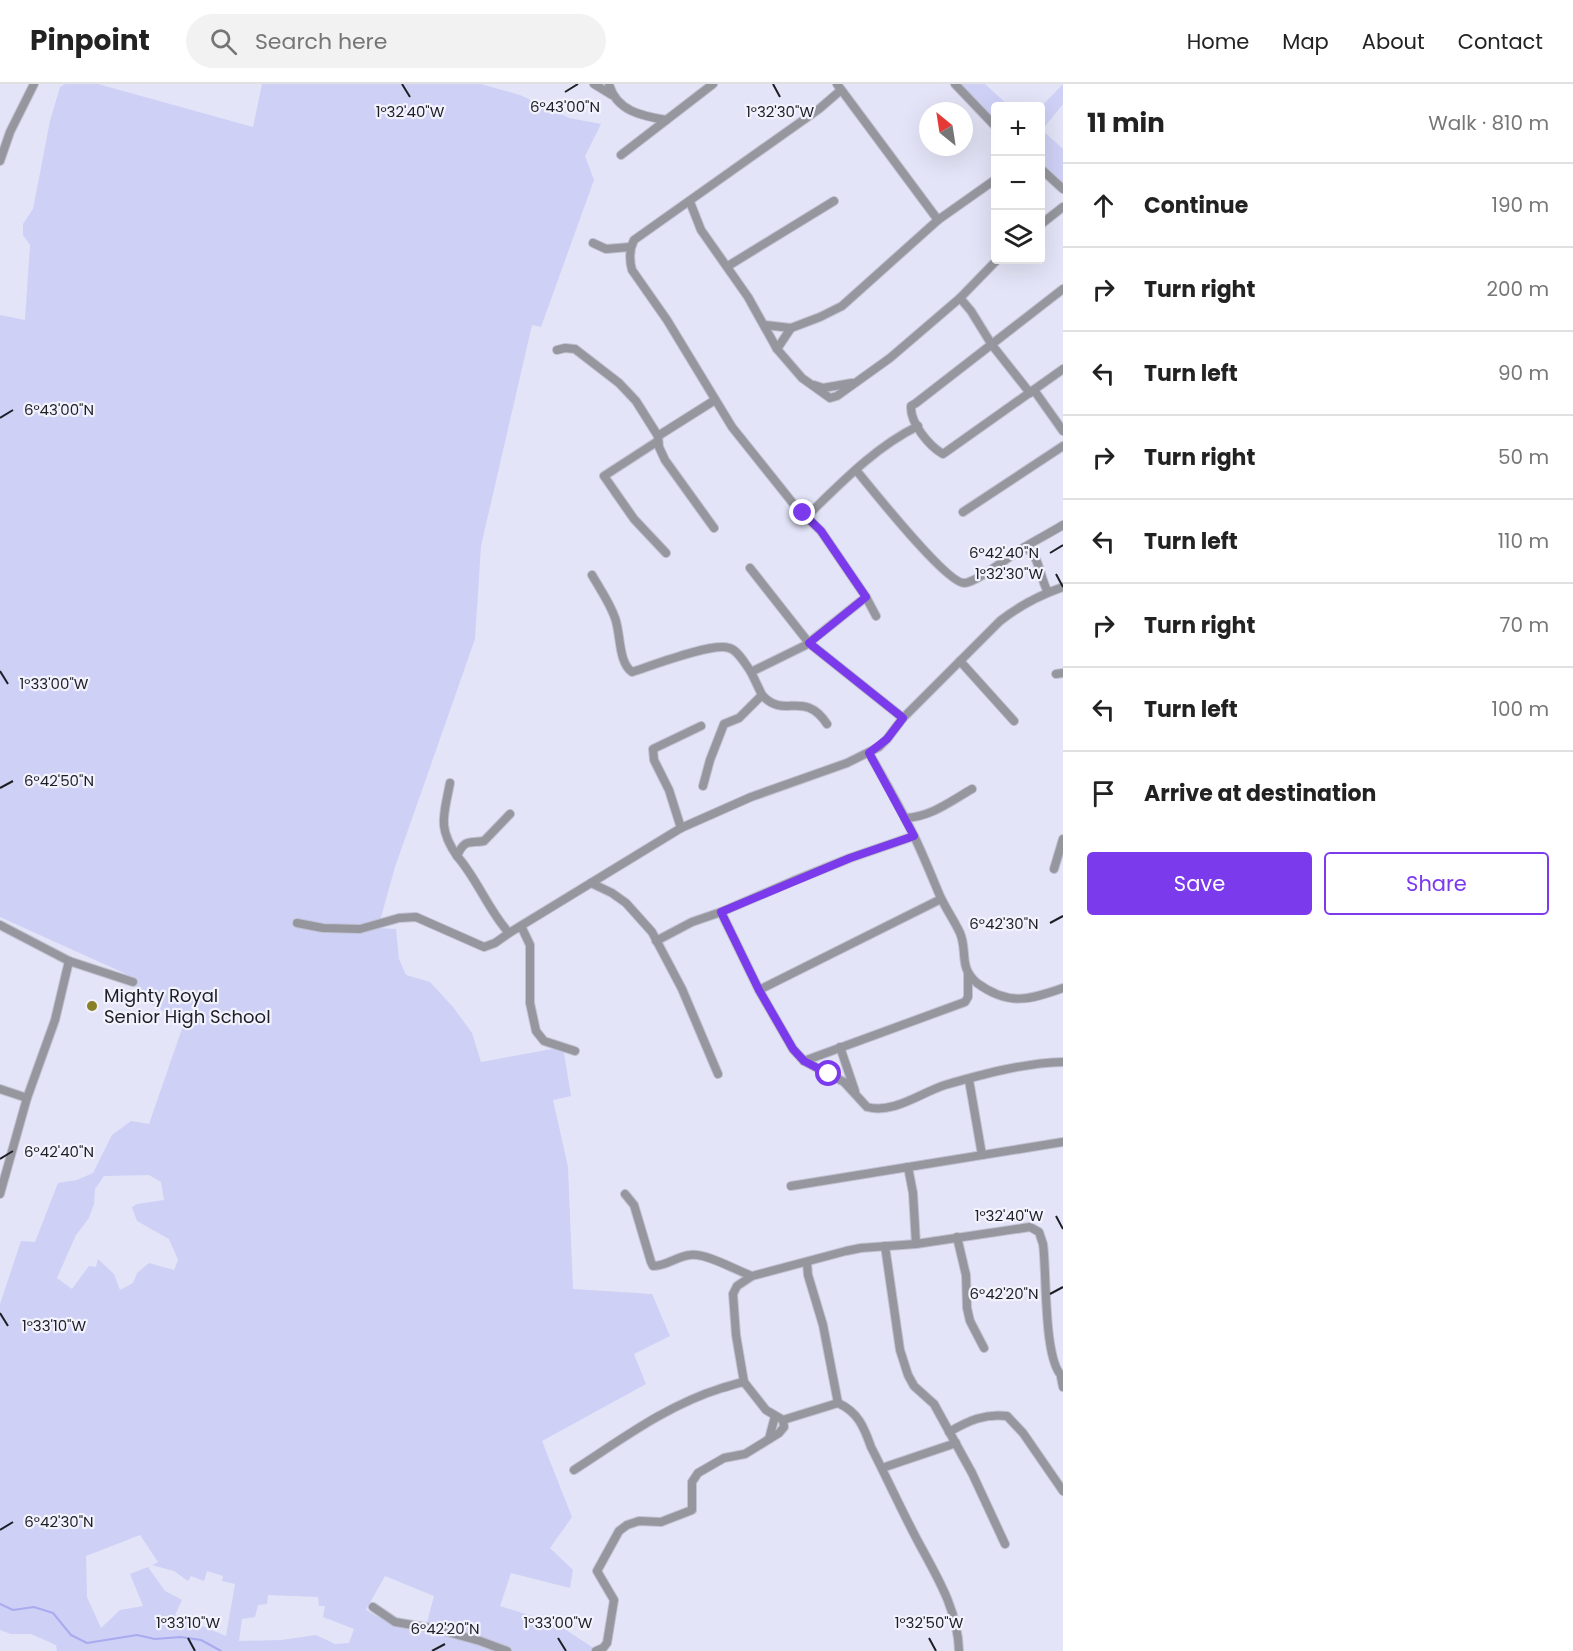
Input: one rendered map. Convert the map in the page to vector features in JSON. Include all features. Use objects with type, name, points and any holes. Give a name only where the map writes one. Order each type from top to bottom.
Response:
[{"type":"street","points":[[0,162],[10,132],[34,84]]},
{"type":"street","points":[[594,84],[612,95],[625,109],[647,117],[666,120]]},
{"type":"street","points":[[609,84],[612,95]]},
{"type":"street","points":[[621,155],[713,84]]},
{"type":"street","points":[[956,84],[991,122]]},
{"type":"street","points":[[876,616],[866,597],[821,531],[756,459],[732,427],[667,320],[632,270],[630,247],[634,240],[650,228],[819,109],[839,87],[938,220]]},
{"type":"street","points":[[1045,172],[1063,189]]},
{"type":"street","points":[[765,325],[791,328],[842,306],[938,220],[991,182]]},
{"type":"street","points":[[728,266],[834,201]]},
{"type":"street","points":[[690,202],[701,230],[728,266],[765,325],[777,349],[809,384],[830,398],[837,396],[890,358],[960,298],[993,264]]},
{"type":"street","points":[[1045,222],[1063,207]]},
{"type":"street","points":[[593,243],[606,249],[630,247]]},
{"type":"street","points":[[1063,289],[911,406],[913,419],[935,449],[943,454],[1063,369]]},
{"type":"street","points":[[960,298],[972,311],[992,345],[1063,431]]},
{"type":"street","points":[[777,349],[791,328]]},
{"type":"street","points":[[557,350],[575,349],[603,369],[636,402],[658,439],[665,460],[714,528]]},
{"type":"street","points":[[666,553],[640,527],[604,476],[715,400]]},
{"type":"street","points":[[807,516],[856,470],[882,449],[918,426]]},
{"type":"street","points":[[963,512],[1063,446]]},
{"type":"street","points":[[856,470],[937,564],[960,582],[964,583],[977,578],[1063,525]]},
{"type":"street","points":[[1025,547],[1031,551],[1039,565],[1041,580],[1048,592]]},
{"type":"street","points":[[750,568],[809,643],[903,718]]},
{"type":"street","points":[[592,575],[615,618],[624,660],[627,668],[632,672],[699,652],[728,647],[733,649],[751,672],[767,701],[776,705],[806,705],[820,714],[827,724]]},
{"type":"street","points":[[297,923],[323,928],[360,929],[399,918],[416,916],[484,947],[495,943],[681,828],[751,797],[869,753],[887,739],[903,718],[986,634],[1008,615],[1048,592],[1063,587]]},
{"type":"street","points":[[751,672],[809,643],[866,597]]},
{"type":"street","points":[[960,661],[1014,721]]},
{"type":"street","points":[[702,786],[724,724],[739,717],[762,695]]},
{"type":"street","points":[[681,828],[669,790],[654,760],[653,749],[701,726]]},
{"type":"street","points":[[804,1061],[964,1002],[969,990],[961,936],[905,818],[869,753]]},
{"type":"street","points":[[450,783],[443,831],[457,856],[471,873],[509,933]]},
{"type":"street","points":[[905,818],[919,817],[972,789]]},
{"type":"street","points":[[457,856],[467,842],[484,841],[510,814]]},
{"type":"street","points":[[656,941],[692,922],[912,833],[919,817]]},
{"type":"street","points":[[1054,869],[1063,839]]},
{"type":"street","points":[[591,883],[626,903],[648,927],[682,989],[718,1074]]},
{"type":"street","points":[[759,990],[942,899]]},
{"type":"street","points":[[721,912],[759,990],[793,1049],[804,1061],[844,1082],[855,1093]]},
{"type":"street","points":[[0,925],[69,961],[133,982]]},
{"type":"street","points":[[521,926],[530,945],[530,1004],[536,1031],[544,1041],[575,1051]]},
{"type":"street","points":[[0,1194],[4,1168],[55,1020],[69,961]]},
{"type":"street","points":[[968,974],[1004,998],[1017,999],[1063,988]]},
{"type":"street","points":[[840,1047],[855,1093],[861,1103],[867,1107],[883,1108],[900,1104],[945,1086],[1002,1071],[1047,1062],[1063,1062]]},
{"type":"street","points":[[969,1080],[982,1155]]},
{"type":"street","points":[[0,1089],[27,1098]]},
{"type":"street","points":[[791,1186],[1063,1142]]},
{"type":"street","points":[[908,1167],[913,1193],[916,1244]]},
{"type":"street","points":[[626,1194],[634,1205],[653,1266],[675,1261],[687,1255],[700,1255],[752,1276]]},
{"type":"street","points":[[596,1651],[607,1643],[614,1600],[597,1571],[619,1531],[639,1521],[661,1522],[692,1510],[692,1482],[698,1473],[724,1458],[745,1454],[784,1427],[779,1418],[766,1410],[744,1382],[733,1294],[737,1286],[752,1276],[861,1248],[916,1244],[1030,1227],[1039,1232],[1043,1244],[1046,1260],[1046,1299],[1050,1342],[1058,1371],[1062,1377],[1063,1387]]},
{"type":"street","points":[[957,1237],[966,1275],[967,1308],[970,1321],[984,1348]]},
{"type":"street","points":[[885,1246],[900,1350],[908,1375],[914,1386],[934,1404],[956,1443],[1005,1544]]},
{"type":"street","points":[[807,1263],[808,1275],[823,1325],[838,1403]]},
{"type":"street","points":[[574,1470],[676,1406],[707,1393],[744,1382]]},
{"type":"street","points":[[779,1418],[838,1403],[855,1413],[936,1573],[955,1616],[959,1651]]},
{"type":"street","points":[[949,1432],[968,1421],[994,1414],[1007,1416],[1023,1433],[1063,1491]]},
{"type":"street","points":[[882,1468],[956,1443]]},
{"type":"street","points":[[373,1607],[395,1622],[436,1629],[507,1651]]},
{"type":"shaded area","points":[[65,84],[98,84],[253,127],[262,84],[481,84],[520,95],[569,118],[601,124],[585,156],[594,180],[541,327],[532,325],[481,546],[475,639],[395,867],[378,928],[396,929],[399,959],[406,975],[430,982],[453,1007],[472,1033],[481,1062],[563,1047],[571,1096],[553,1100],[568,1167],[573,1289],[652,1294],[670,1336],[634,1354],[646,1384],[542,1441],[572,1517],[550,1548],[573,1570],[570,1588],[511,1573],[500,1606],[557,1624],[598,1651],[57,1651],[56,1645],[31,1634],[11,1634],[0,1630],[0,1304],[21,1241],[35,1242],[58,1183],[77,1180],[93,1173],[112,1135],[131,1121],[149,1124],[184,1023],[146,1001],[126,974],[0,917],[0,315],[25,320],[30,245],[23,235],[23,224],[33,209],[50,121],[60,87]],"holes":[[[149,1175],[161,1182],[164,1200],[137,1204],[132,1207],[137,1221],[169,1239],[178,1260],[174,1270],[149,1263],[137,1273],[133,1283],[120,1290],[114,1274],[98,1259],[96,1267],[89,1266],[72,1289],[57,1278],[76,1235],[89,1218],[94,1204],[95,1189],[104,1176]],[[140,1535],[158,1562],[152,1565],[174,1571],[188,1581],[191,1576],[204,1581],[207,1571],[223,1576],[222,1581],[235,1584],[226,1636],[175,1615],[182,1600],[165,1591],[148,1567],[130,1574],[143,1606],[120,1610],[101,1628],[87,1597],[86,1556]],[[385,1576],[434,1596],[425,1630],[396,1627],[366,1610]],[[268,1595],[318,1597],[319,1606],[325,1606],[323,1617],[354,1629],[349,1643],[335,1644],[316,1635],[281,1640],[239,1641],[242,1619],[255,1617],[258,1605],[267,1604]]]},
{"type":"shaded area","points":[[960,84],[985,84],[1005,102],[991,102],[991,116]]},
{"type":"shaded area","points":[[1063,84],[1063,104],[1045,126],[1045,103]]},
{"type":"shaded area","points":[[1045,133],[1063,149],[1063,183],[1045,167]]},
{"type":"waterway","points":[[0,1604],[13,1610],[34,1607],[53,1613],[71,1635],[87,1643],[137,1635],[155,1639],[181,1637],[201,1640],[221,1651]]},
{"type":"place","name":"Mighty Royal Senior High School","points":[[92,1006]]},
{"type":"route","points":[[803,513],[821,531],[866,597],[809,643],[903,718],[887,739],[869,753],[914,836],[850,858],[721,912],[759,990],[793,1049],[804,1061],[829,1074]]}]
